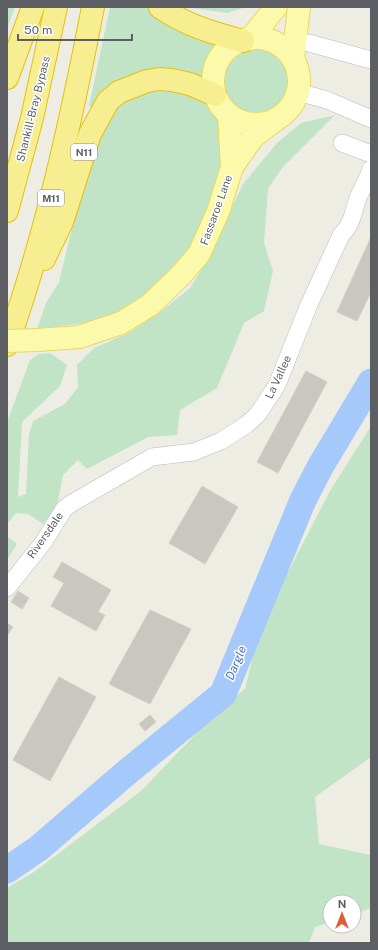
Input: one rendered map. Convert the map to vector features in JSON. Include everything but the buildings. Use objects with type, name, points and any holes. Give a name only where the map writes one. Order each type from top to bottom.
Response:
[{"type":"highway","points":[[7,78],[33,7]]},
{"type":"highway","name":"Shankill-Bray Bypass","points":[[7,211],[32,118],[56,7]]},
{"type":"highway","name":"M11","points":[[19,311],[60,164],[94,7]]},
{"type":"highway","points":[[160,7],[175,18],[190,25],[246,40]]},
{"type":"highway","name":"N11","points":[[7,345],[19,311],[62,222],[90,134],[108,101],[125,89],[146,81],[159,79],[190,84],[215,95]]},
{"type":"main road","points":[[246,40],[276,7]]},
{"type":"main road","points":[[293,59],[299,7]]},
{"type":"main road","points":[[262,39],[285,49],[293,59],[298,72],[298,92],[288,110],[278,118],[266,123],[253,124],[240,121],[229,115],[221,106],[215,95],[213,80],[216,66],[224,53],[232,45],[246,40],[262,39]]},
{"type":"main road","name":"Fassaroe Lane","points":[[229,115],[232,167]]},
{"type":"main road","name":"Fassaroe Lane","points":[[7,341],[79,337],[121,323],[150,305],[181,275],[199,254],[218,212],[232,167],[253,138],[278,118]]},
{"type":"street","points":[[309,43],[354,50],[371,60]]},
{"type":"street","points":[[298,92],[327,100],[371,119]]},
{"type":"street","points":[[342,143],[371,154]]},
{"type":"street","name":"La Vallee","points":[[92,491],[152,457],[194,452],[222,442],[246,425],[258,414],[277,385],[308,307],[341,235],[346,230],[371,169]]},
{"type":"street","name":"Riversdale","points":[[7,588],[43,543],[64,509],[92,491]]},
{"type":"green space","points":[[7,7],[15,7],[7,29]]},
{"type":"green space","points":[[110,7],[152,7],[217,42],[208,60],[204,80],[190,74],[94,108],[89,106]]},
{"type":"green space","points":[[185,7],[246,7],[227,13]]},
{"type":"green space","points":[[256,49],[268,52],[279,59],[286,70],[289,82],[286,94],[279,105],[268,112],[256,115],[244,112],[233,105],[226,94],[223,82],[226,70],[233,59],[244,52]]},
{"type":"green space","points":[[157,85],[193,94],[211,107],[222,126],[226,146],[213,200],[195,240],[177,267],[149,292],[118,311],[93,322],[37,329],[46,303],[59,282],[81,192],[108,110]]},
{"type":"green space","points":[[335,115],[282,168],[268,189],[264,243],[273,271],[264,311],[244,323],[217,388],[180,410],[177,435],[148,437],[87,469],[78,460],[63,475],[57,506],[43,524],[28,514],[16,513],[7,524],[7,422],[30,360],[39,354],[50,353],[67,365],[60,386],[22,422],[18,497],[26,494],[29,435],[33,421],[65,404],[78,387],[77,365],[94,348],[131,332],[164,309],[190,288],[208,259],[243,184],[277,143],[301,123]]},
{"type":"green space","points":[[371,426],[371,757],[315,797],[319,844],[371,855],[371,908],[362,911],[362,894],[322,894],[322,925],[315,927],[309,943],[7,943],[7,888],[34,872],[141,791],[213,716],[245,689],[258,635],[275,597],[330,491]]},
{"type":"green space","points":[[7,536],[17,544],[7,560]]},
{"type":"waterway","name":"Dargle","points":[[7,870],[39,848],[126,773],[223,694],[303,500],[320,467],[371,382]]}]
